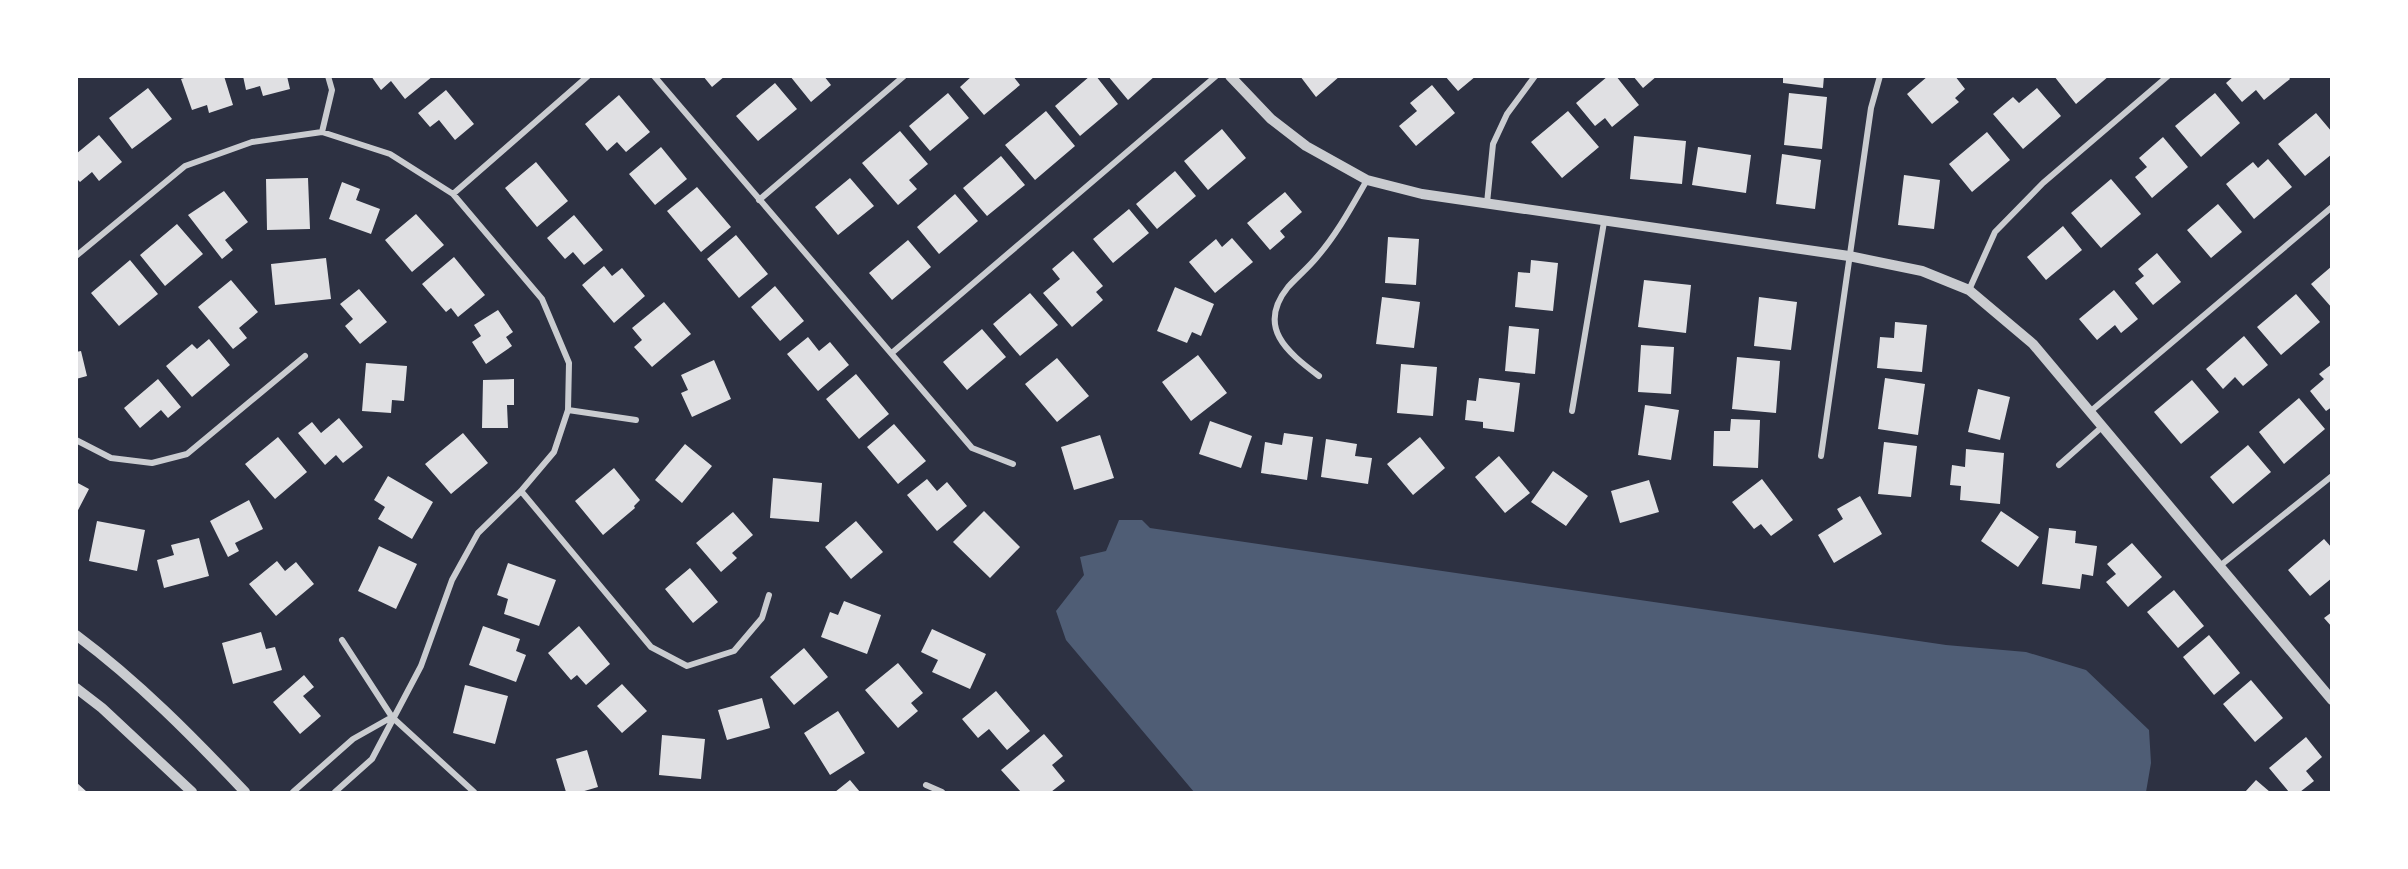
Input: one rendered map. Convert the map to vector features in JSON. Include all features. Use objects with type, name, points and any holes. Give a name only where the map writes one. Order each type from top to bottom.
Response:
[{"type":"street","points":[[322,132],[332,90],[328,76]]},
{"type":"street","points":[[453,194],[588,76]]},
{"type":"street","points":[[654,76],[893,352],[972,448],[1013,464]]},
{"type":"street","points":[[759,200],[904,76]]},
{"type":"street","points":[[893,352],[1216,76]]},
{"type":"street","points":[[1230,76],[1271,119],[1306,146],[1367,180],[1422,194],[1850,256],[1922,271],[1969,290],[2033,344],[2221,565],[2331,700]]},
{"type":"street","points":[[1486,203],[1493,144],[1507,114],[1535,76]]},
{"type":"street","points":[[1821,456],[1871,108],[1880,76]]},
{"type":"street","points":[[1969,290],[1995,232],[2043,183],[2168,76]]},
{"type":"street","points":[[76,256],[185,166],[252,142],[322,132],[390,154],[453,194],[542,299],[569,363],[568,410],[554,452],[521,491],[478,533],[452,580],[421,666],[392,717],[372,759],[335,792]]},
{"type":"street","points":[[1319,376],[1293,355],[1278,337],[1274,323],[1276,306],[1341,225],[1367,180]]},
{"type":"street","points":[[2091,411],[2331,207]]},
{"type":"street","points":[[1572,411],[1604,222]]},
{"type":"street","points":[[76,242],[83,249]]},
{"type":"street","points":[[76,440],[111,458],[152,464],[187,454],[304,356]]},
{"type":"street","points":[[568,410],[636,420]]},
{"type":"street","points":[[2059,465],[2103,426]]},
{"type":"street","points":[[2221,565],[2331,476]]},
{"type":"street","points":[[521,491],[651,648],[687,666],[734,651],[762,618],[769,595]]},
{"type":"street","points":[[76,635],[115,664],[187,729],[245,792]]},
{"type":"street","points":[[342,640],[392,717],[474,792]]},
{"type":"street","points":[[76,688],[102,708],[192,792]]},
{"type":"street","points":[[293,792],[353,739],[392,717]]},
{"type":"street","points":[[926,785],[942,792]]},
{"type":"water","points":[[1119,520],[1142,520],[1150,528],[1946,645],[2026,652],[2086,670],[2149,730],[2151,763],[2146,792],[1194,792],[1066,640],[1056,611],[1084,575],[1080,557],[1106,551]]},
{"type":"building","points":[[190,76],[224,76],[233,105],[209,113],[207,105],[192,110],[181,79]]},
{"type":"building","points":[[243,76],[287,76],[290,89],[263,96],[260,86],[246,90]]},
{"type":"building","points":[[371,76],[433,76],[405,99],[391,81],[381,90]]},
{"type":"building","points":[[703,76],[725,76],[712,87]]},
{"type":"building","points":[[790,76],[824,76],[831,85],[811,102]]},
{"type":"building","points":[[972,76],[1013,76],[1020,85],[984,115],[960,87]]},
{"type":"building","points":[[1090,76],[1096,76],[1118,104],[1080,136],[1055,106]]},
{"type":"building","points":[[1108,76],[1155,76],[1128,100]]},
{"type":"building","points":[[1300,76],[1340,76],[1316,97]]},
{"type":"building","points":[[1445,76],[1476,76],[1458,91]]},
{"type":"building","points":[[1608,76],[1616,76],[1639,105],[1612,127],[1605,118],[1595,126],[1576,103]]},
{"type":"building","points":[[1633,76],[1657,76],[1643,88]]},
{"type":"building","points":[[1783,76],[1824,76],[1823,88],[1783,83]]},
{"type":"building","points":[[1928,76],[1955,76],[1965,89],[1955,98],[1959,102],[1932,124],[1907,94]]},
{"type":"building","points":[[2054,76],[2109,76],[2076,104]]},
{"type":"building","points":[[2234,76],[2288,76],[2290,79],[2264,100],[2256,90],[2242,102],[2226,83]]},
{"type":"building","points":[[775,83],[797,109],[758,141],[736,116]]},
{"type":"building","points":[[1432,85],[1455,113],[1416,146],[1399,126],[1417,111],[1410,103]]},
{"type":"building","points":[[148,88],[172,119],[132,149],[109,118]]},
{"type":"building","points":[[2037,88],[2061,116],[2023,149],[1993,114],[2013,97],[2019,103]]},
{"type":"building","points":[[446,90],[474,124],[455,140],[439,120],[430,127],[418,113]]},
{"type":"building","points":[[948,93],[969,118],[930,151],[909,126]]},
{"type":"building","points":[[1789,93],[1827,97],[1822,149],[1784,145]]},
{"type":"building","points":[[2215,93],[2240,123],[2201,157],[2175,126]]},
{"type":"building","points":[[619,95],[650,132],[626,152],[617,142],[607,151],[585,124]]},
{"type":"building","points":[[1046,111],[1075,146],[1035,180],[1005,145]]},
{"type":"building","points":[[1568,111],[1599,147],[1562,178],[1531,142]]},
{"type":"building","points":[[2316,113],[2332,132],[2332,154],[2305,176],[2278,144]]},
{"type":"building","points":[[1222,129],[1246,158],[1208,190],[1184,161]]},
{"type":"building","points":[[900,131],[928,164],[909,180],[917,189],[898,205],[862,163]]},
{"type":"building","points":[[1987,132],[2010,160],[1972,192],[1949,164]]},
{"type":"building","points":[[99,135],[122,162],[99,181],[92,172],[80,182],[76,178],[76,154]]},
{"type":"building","points":[[1634,136],[1686,141],[1682,184],[1630,179]]},
{"type":"building","points":[[2163,137],[2188,167],[2152,198],[2135,177],[2147,167],[2139,158]]},
{"type":"building","points":[[661,147],[687,179],[655,205],[629,174]]},
{"type":"building","points":[[1698,147],[1751,155],[1746,193],[1692,185]]},
{"type":"building","points":[[1782,154],[1821,160],[1815,209],[1776,204]]},
{"type":"building","points":[[1001,156],[1025,185],[987,216],[963,188]]},
{"type":"building","points":[[2268,159],[2292,187],[2254,219],[2226,184],[2253,162],[2258,168]]},
{"type":"building","points":[[536,162],[568,201],[537,227],[505,188]]},
{"type":"building","points":[[1175,171],[1196,196],[1157,229],[1136,204]]},
{"type":"building","points":[[1904,175],[1940,180],[1934,229],[1898,225]]},
{"type":"building","points":[[308,178],[310,229],[267,230],[266,179]]},
{"type":"building","points":[[850,178],[874,206],[838,235],[815,207]]},
{"type":"building","points":[[2111,179],[2141,214],[2101,248],[2071,213]]},
{"type":"building","points":[[342,182],[360,189],[356,200],[380,209],[371,234],[329,219]]},
{"type":"building","points":[[697,187],[731,227],[701,252],[667,211]]},
{"type":"building","points":[[224,191],[248,222],[225,240],[233,250],[222,259],[188,215]]},
{"type":"building","points":[[1285,192],[1302,212],[1280,231],[1285,237],[1270,250],[1247,223]]},
{"type":"building","points":[[955,194],[978,221],[939,254],[917,227]]},
{"type":"building","points":[[2218,204],[2242,232],[2211,258],[2187,230]]},
{"type":"building","points":[[1129,209],[1149,233],[1113,263],[1093,239]]},
{"type":"building","points":[[416,214],[444,245],[412,272],[385,240]]},
{"type":"building","points":[[574,215],[603,250],[584,265],[573,252],[565,259],[547,238]]},
{"type":"building","points":[[177,224],[203,254],[165,286],[140,255]]},
{"type":"building","points":[[2063,226],[2082,250],[2046,280],[2027,257]]},
{"type":"building","points":[[736,235],[768,274],[739,298],[707,259]]},
{"type":"building","points":[[1388,237],[1419,239],[1416,285],[1385,283]]},
{"type":"building","points":[[1232,238],[1253,262],[1215,293],[1189,262],[1216,239],[1222,247]]},
{"type":"building","points":[[908,240],[931,267],[892,300],[869,273]]},
{"type":"building","points":[[1073,251],[1103,286],[1096,292],[1103,300],[1072,327],[1043,293],[1060,279],[1052,269]]},
{"type":"building","points":[[2157,253],[2181,282],[2153,305],[2135,283],[2144,276],[2138,269]]},
{"type":"building","points":[[454,257],[485,295],[458,317],[451,308],[446,312],[422,284]]},
{"type":"building","points":[[326,258],[331,299],[275,305],[271,264]]},
{"type":"building","points":[[130,260],[158,294],[119,326],[91,293]]},
{"type":"building","points":[[1531,260],[1558,263],[1553,311],[1515,307],[1518,272],[1530,273]]},
{"type":"building","points":[[604,266],[612,276],[622,268],[645,296],[614,323],[582,285]]},
{"type":"building","points":[[2332,266],[2332,308],[2311,284]]},
{"type":"building","points":[[231,280],[258,312],[239,328],[247,338],[233,349],[198,307]]},
{"type":"building","points":[[1644,280],[1691,285],[1686,333],[1638,327]]},
{"type":"building","points":[[775,286],[804,321],[780,341],[751,307]]},
{"type":"building","points":[[1175,287],[1214,304],[1201,336],[1192,332],[1187,343],[1157,331]]},
{"type":"building","points":[[359,289],[387,322],[360,344],[345,326],[353,319],[340,304]]},
{"type":"building","points":[[2114,290],[2138,319],[2121,333],[2115,325],[2097,340],[2079,319]]},
{"type":"building","points":[[1030,293],[1058,325],[1020,356],[993,324]]},
{"type":"building","points":[[2296,294],[2320,322],[2281,355],[2257,327]]},
{"type":"building","points":[[1382,297],[1420,302],[1414,348],[1376,344]]},
{"type":"building","points":[[1759,297],[1797,302],[1791,350],[1754,346]]},
{"type":"building","points":[[664,302],[691,334],[652,367],[634,347],[642,340],[632,328]]},
{"type":"building","points":[[498,310],[513,332],[506,337],[512,346],[486,364],[472,342],[481,336],[474,325]]},
{"type":"building","points":[[1895,322],[1927,325],[1922,372],[1877,368],[1880,337],[1894,338]]},
{"type":"building","points":[[1509,326],[1539,329],[1535,374],[1505,371]]},
{"type":"building","points":[[982,329],[1006,357],[967,390],[943,362]]},
{"type":"building","points":[[2244,336],[2268,365],[2243,386],[2235,377],[2223,389],[2206,369]]},
{"type":"building","points":[[808,337],[819,351],[830,342],[849,365],[818,391],[787,354]]},
{"type":"building","points":[[209,339],[230,365],[192,397],[166,366],[192,344],[197,349]]},
{"type":"building","points":[[1641,345],[1674,347],[1671,394],[1638,392]]},
{"type":"building","points":[[81,351],[87,376],[76,379],[76,352]]},
{"type":"building","points":[[1198,355],[1227,393],[1191,421],[1162,382]]},
{"type":"building","points":[[1737,357],[1780,361],[1776,413],[1732,409]]},
{"type":"building","points":[[1057,358],[1089,396],[1057,422],[1025,384]]},
{"type":"building","points":[[714,360],[731,399],[692,417],[681,393],[688,390],[681,375]]},
{"type":"building","points":[[366,363],[407,366],[404,401],[392,400],[391,413],[362,411]]},
{"type":"building","points":[[1401,364],[1437,367],[1433,416],[1397,413]]},
{"type":"building","points":[[2332,364],[2332,407],[2326,411],[2310,391],[2324,379],[2319,374]]},
{"type":"building","points":[[856,374],[889,414],[859,439],[826,399]]},
{"type":"building","points":[[1479,378],[1520,383],[1514,432],[1483,428],[1483,422],[1465,420],[1467,400],[1476,401]]},
{"type":"building","points":[[1885,378],[1925,384],[1918,435],[1878,429]]},
{"type":"building","points":[[158,379],[181,407],[168,418],[161,410],[140,428],[124,408]]},
{"type":"building","points":[[514,379],[514,405],[507,405],[508,428],[482,428],[483,380]]},
{"type":"building","points":[[2192,380],[2219,412],[2181,444],[2154,412]]},
{"type":"building","points":[[1978,389],[2010,397],[2000,440],[1968,432]]},
{"type":"building","points":[[2299,398],[2325,429],[2284,464],[2259,432]]},
{"type":"building","points":[[1645,405],[1679,410],[1671,460],[1638,455]]},
{"type":"building","points":[[339,418],[363,447],[343,463],[336,455],[325,465],[298,433],[312,422],[321,433]]},
{"type":"building","points":[[1731,419],[1760,420],[1758,468],[1713,466],[1714,431],[1730,431]]},
{"type":"building","points":[[1210,421],[1252,436],[1241,468],[1199,454]]},
{"type":"building","points":[[894,424],[926,461],[898,484],[867,447]]},
{"type":"building","points":[[463,433],[488,463],[451,494],[425,464]]},
{"type":"building","points":[[1284,433],[1313,437],[1307,480],[1261,473],[1265,442],[1282,445]]},
{"type":"building","points":[[1100,435],[1114,478],[1074,490],[1061,447]]},
{"type":"building","points":[[278,437],[307,472],[275,499],[245,464]]},
{"type":"building","points":[[1420,437],[1445,468],[1413,495],[1387,464]]},
{"type":"building","points":[[1326,439],[1357,444],[1355,456],[1372,458],[1368,484],[1321,477]]},
{"type":"building","points":[[1884,442],[1917,446],[1911,497],[1878,494]]},
{"type":"building","points":[[685,444],[712,466],[682,503],[655,480]]},
{"type":"building","points":[[2248,445],[2271,472],[2233,504],[2210,477]]},
{"type":"building","points":[[1966,449],[2004,453],[2000,504],[1960,500],[1961,486],[1950,485],[1952,465],[1965,467]]},
{"type":"building","points":[[1499,456],[1530,493],[1505,513],[1475,477]]},
{"type":"building","points":[[614,468],[640,500],[634,506],[635,508],[603,535],[575,501]]},
{"type":"building","points":[[1553,471],[1588,496],[1566,526],[1531,502]]},
{"type":"building","points":[[388,476],[433,502],[412,539],[378,519],[385,507],[374,500]]},
{"type":"building","points":[[773,478],[822,483],[819,522],[770,518]]},
{"type":"building","points":[[927,479],[937,491],[947,482],[967,506],[937,531],[907,495]]},
{"type":"building","points":[[1762,479],[1793,520],[1771,536],[1761,524],[1754,529],[1732,502]]},
{"type":"building","points":[[1649,480],[1659,512],[1620,523],[1611,491]]},
{"type":"building","points":[[76,482],[89,489],[76,514]]},
{"type":"building","points":[[1860,496],[1882,534],[1834,563],[1818,535],[1843,519],[1837,509]]},
{"type":"building","points":[[249,500],[263,529],[235,543],[239,551],[228,557],[210,521]]},
{"type":"building","points":[[984,511],[1020,547],[990,578],[953,542]]},
{"type":"building","points":[[2001,511],[2039,537],[2018,567],[1981,541]]},
{"type":"building","points":[[733,512],[753,535],[732,553],[737,558],[721,572],[696,543]]},
{"type":"building","points":[[97,521],[145,530],[137,571],[89,561]]},
{"type":"building","points":[[856,521],[883,552],[851,579],[825,547]]},
{"type":"building","points":[[2049,528],[2076,531],[2075,543],[2097,546],[2093,576],[2082,574],[2080,589],[2042,584]]},
{"type":"building","points":[[199,538],[209,576],[164,588],[157,560],[174,555],[171,545]]},
{"type":"building","points":[[2324,539],[2332,548],[2332,578],[2310,596],[2288,570]]},
{"type":"building","points":[[2132,543],[2162,577],[2128,607],[2106,582],[2116,574],[2107,564]]},
{"type":"building","points":[[379,546],[417,564],[396,609],[358,591]]},
{"type":"building","points":[[277,561],[285,571],[296,562],[314,584],[276,616],[249,584]]},
{"type":"building","points":[[508,563],[556,580],[539,626],[504,614],[508,599],[497,595]]},
{"type":"building","points":[[690,568],[718,602],[693,623],[665,589]]},
{"type":"building","points":[[2174,590],[2204,626],[2178,648],[2147,612]]},
{"type":"building","points":[[844,601],[881,615],[867,654],[821,637],[830,612],[838,615]]},
{"type":"building","points":[[2332,612],[2332,627],[2324,618]]},
{"type":"building","points":[[483,626],[520,639],[516,651],[526,655],[516,682],[469,665]]},
{"type":"building","points":[[579,626],[610,664],[586,685],[577,675],[571,680],[548,653]]},
{"type":"building","points":[[932,629],[986,654],[970,689],[932,672],[938,660],[921,652]]},
{"type":"building","points":[[261,632],[266,649],[275,647],[282,670],[233,684],[222,643]]},
{"type":"building","points":[[2209,635],[2240,673],[2214,695],[2183,657]]},
{"type":"building","points":[[804,648],[828,677],[794,705],[770,677]]},
{"type":"building","points":[[898,663],[923,693],[911,703],[918,711],[898,728],[865,690]]},
{"type":"building","points":[[304,675],[314,687],[303,696],[321,716],[300,734],[273,702]]},
{"type":"building","points":[[2251,680],[2283,718],[2255,742],[2223,704]]},
{"type":"building","points":[[622,684],[647,711],[622,733],[597,706]]},
{"type":"building","points":[[465,685],[508,696],[495,744],[453,733]]},
{"type":"building","points":[[996,691],[1030,731],[1007,750],[989,729],[978,738],[962,719]]},
{"type":"building","points":[[762,698],[770,728],[727,740],[718,710]]},
{"type":"building","points":[[838,711],[865,753],[830,775],[804,733]]},
{"type":"building","points":[[1044,734],[1063,756],[1052,765],[1065,781],[1051,792],[1021,792],[1001,770]]},
{"type":"building","points":[[662,735],[705,739],[701,779],[659,775]]},
{"type":"building","points":[[2306,737],[2322,757],[2306,771],[2314,781],[2300,792],[2289,792],[2269,768]]},
{"type":"building","points":[[587,750],[598,787],[581,792],[566,792],[556,759]]},
{"type":"building","points":[[850,780],[860,792],[835,792]]},
{"type":"building","points":[[2256,780],[2270,792],[2245,792]]},
{"type":"building","points":[[76,782],[87,792],[76,792]]}]
